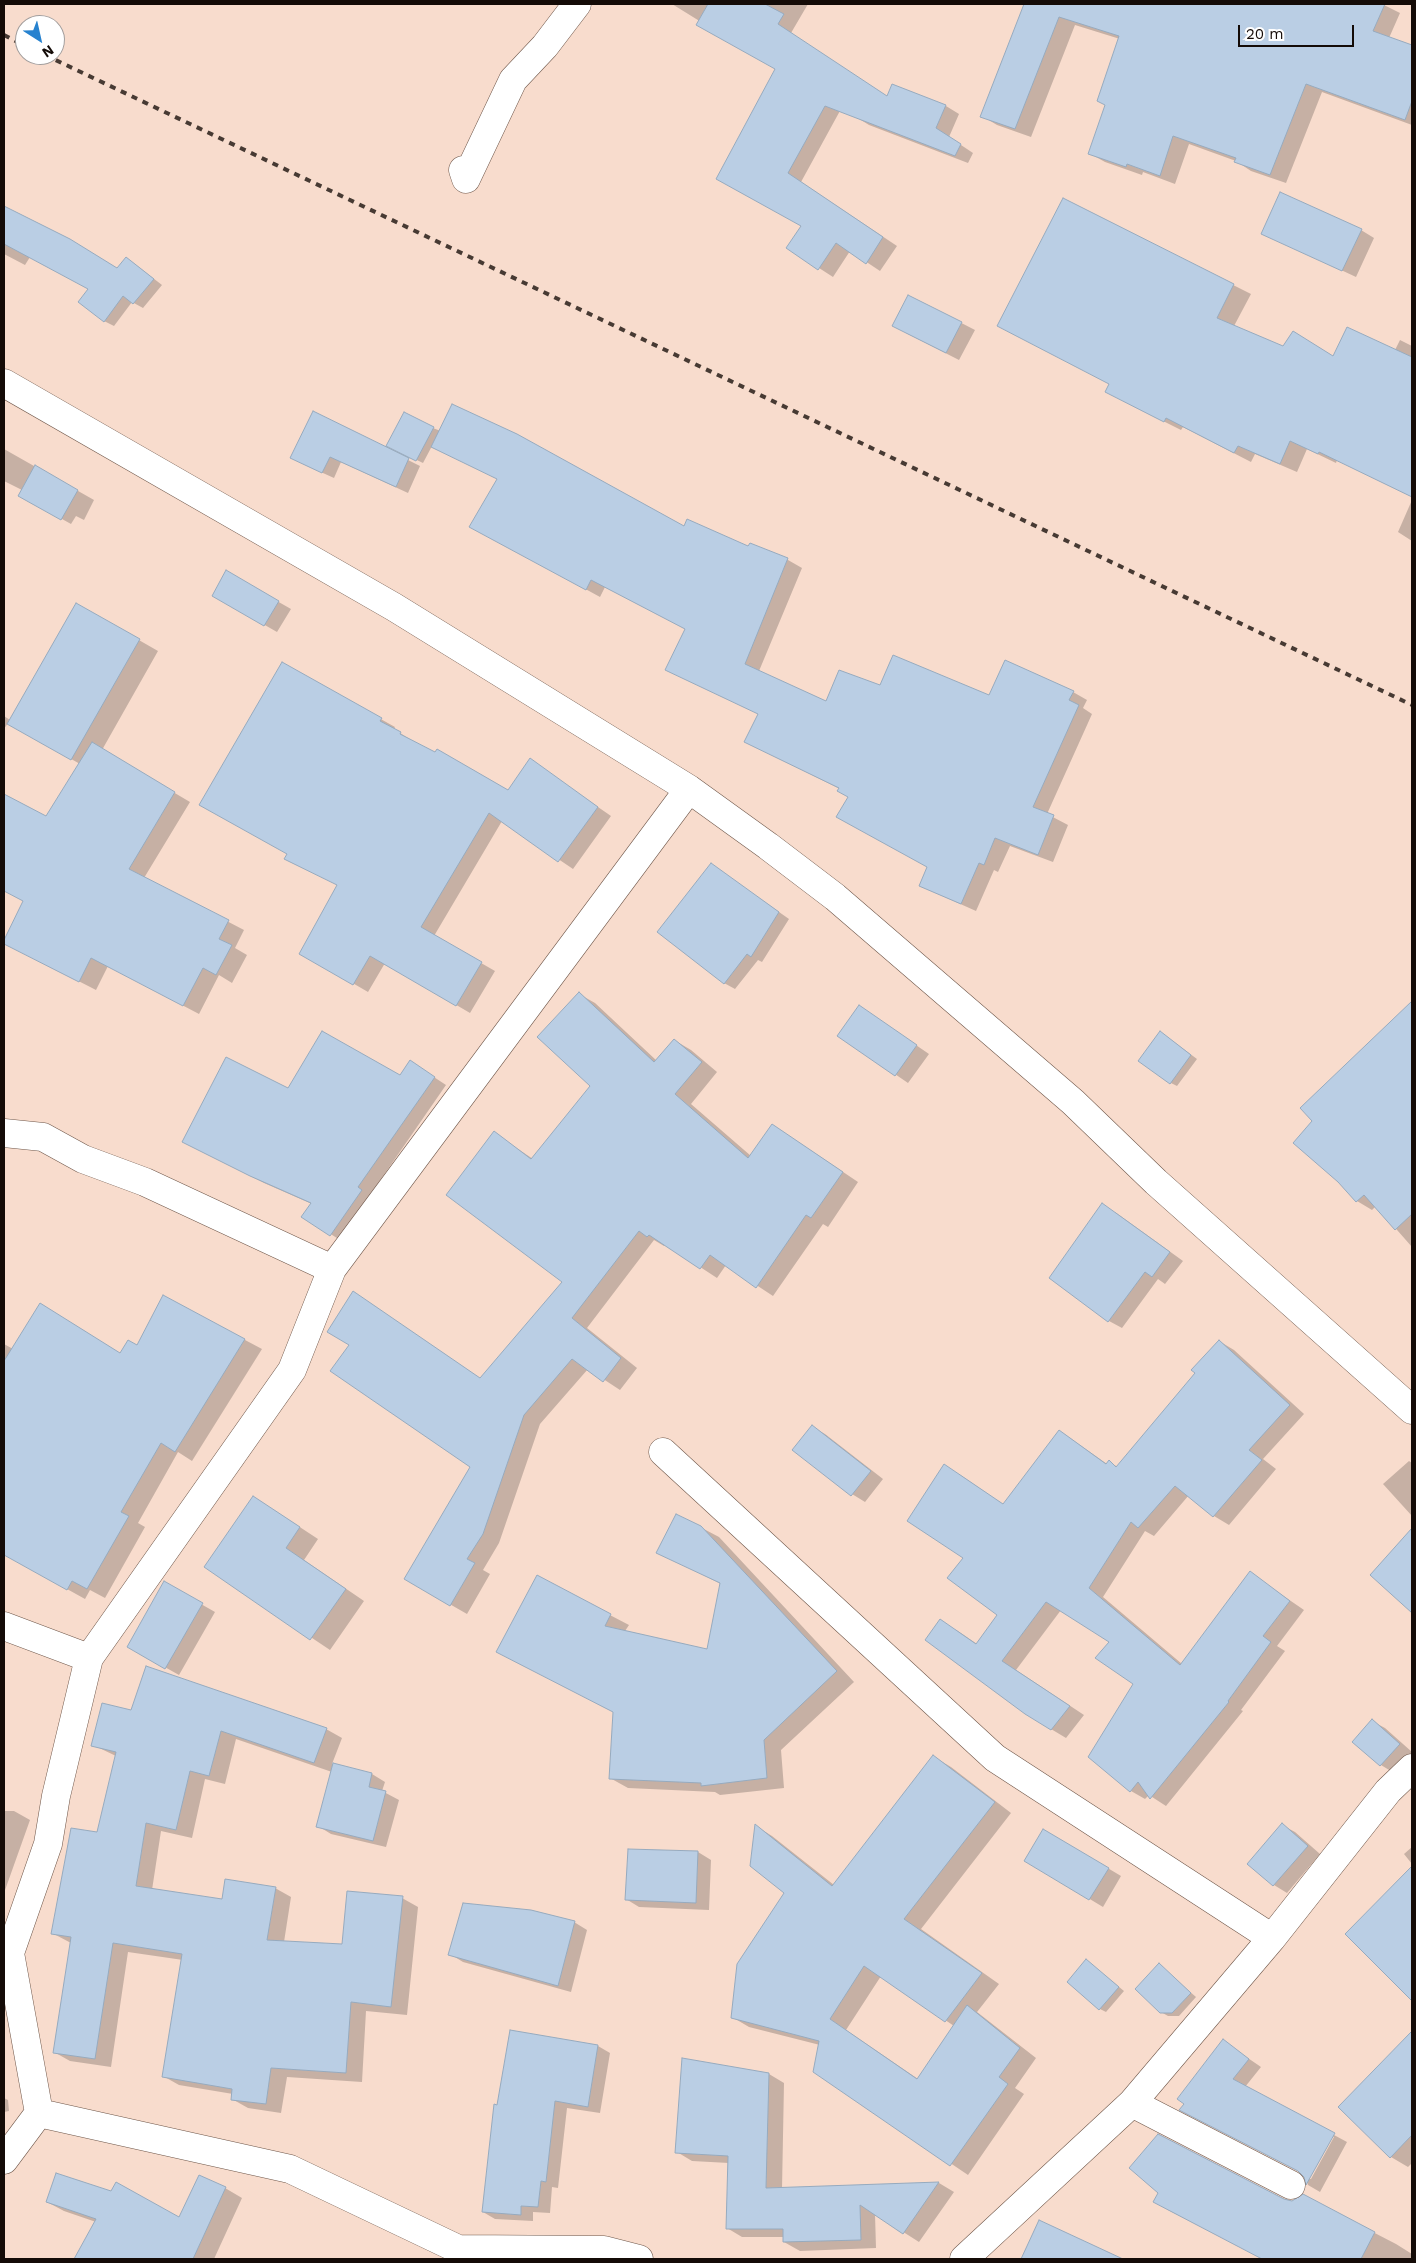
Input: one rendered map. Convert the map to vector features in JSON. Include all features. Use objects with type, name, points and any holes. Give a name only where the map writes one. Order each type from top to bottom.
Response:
[{"type":"street","points":[[463,170],[466,180],[513,80],[545,46],[577,4]]},
{"type":"street","points":[[4,383],[394,607],[689,789],[768,846],[835,897],[1073,1102],[1156,1182],[1412,1410]]},
{"type":"street","points":[[4,2160],[39,2112],[7,1953],[48,1844],[56,1796],[89,1658],[292,1370],[332,1269],[689,789]]},
{"type":"street","points":[[4,1133],[43,1137],[83,1159],[145,1182],[332,1269]]},
{"type":"street","points":[[663,1452],[995,1758],[1272,1938]]},
{"type":"street","points":[[4,1626],[89,1658]]},
{"type":"street","points":[[964,2259],[1132,2103],[1272,1938],[1388,1791],[1412,1768]]},
{"type":"street","points":[[1132,2103],[1291,2185]]},
{"type":"street","points":[[39,2112],[290,2169],[457,2254],[604,2250],[639,2259]]},
{"type":"building","points":[[708,4],[765,4],[784,14],[778,24],[887,96],[892,84],[946,105],[936,128],[961,144],[955,156],[825,106],[788,173],[883,237],[866,264],[836,243],[818,270],[786,248],[801,226],[716,179],[775,69],[696,25]]},
{"type":"building","points":[[1024,4],[1385,4],[1373,31],[1412,45],[1412,101],[1405,120],[1306,84],[1270,175],[1234,162],[1236,158],[1173,136],[1160,176],[1127,164],[1126,167],[1088,154],[1105,105],[1097,101],[1119,36],[1059,17],[1015,129],[980,117]]},
{"type":"building","points":[[1280,192],[1362,229],[1342,271],[1261,234]]},
{"type":"building","points":[[1063,198],[1234,284],[1217,318],[1283,346],[1293,331],[1333,356],[1347,327],[1412,357],[1412,497],[1319,452],[1318,454],[1290,441],[1280,464],[1238,446],[1234,453],[1166,418],[1164,422],[1105,392],[1109,384],[997,326]]},
{"type":"building","points":[[4,206],[70,239],[117,268],[126,257],[154,279],[133,304],[123,296],[104,322],[78,302],[88,289],[4,244]]},
{"type":"building","points":[[908,295],[962,322],[946,353],[892,326]]},
{"type":"building","points":[[452,404],[517,434],[684,526],[687,519],[748,546],[750,543],[788,558],[745,664],[826,701],[839,670],[880,685],[893,655],[989,695],[1005,660],[1074,691],[1069,700],[1079,705],[1033,807],[1054,815],[1038,855],[995,838],[984,865],[979,863],[961,904],[919,886],[927,867],[836,817],[848,797],[837,791],[839,788],[744,742],[758,714],[665,670],[685,629],[591,580],[586,590],[469,527],[497,479],[431,447]]},
{"type":"building","points":[[313,411],[409,458],[396,487],[330,457],[322,473],[290,458]]},
{"type":"building","points":[[404,412],[434,427],[416,461],[386,446]]},
{"type":"building","points":[[35,465],[78,490],[61,520],[18,496]]},
{"type":"building","points":[[226,570],[279,601],[264,626],[212,596]]},
{"type":"building","points":[[76,603],[140,639],[71,760],[7,724]]},
{"type":"building","points":[[282,662],[382,718],[380,721],[401,732],[400,734],[435,752],[437,749],[508,790],[530,758],[598,807],[558,862],[489,813],[421,927],[482,962],[456,1006],[370,956],[353,985],[299,954],[337,885],[284,859],[287,854],[199,805]]},
{"type":"building","points":[[92,742],[175,792],[129,869],[229,920],[219,939],[232,945],[216,975],[203,968],[183,1006],[91,958],[79,982],[4,944],[4,940],[23,901],[4,891],[4,794],[46,816]]},
{"type":"building","points":[[711,863],[779,912],[751,957],[747,954],[724,984],[657,932]]},
{"type":"building","points":[[579,992],[654,1062],[674,1039],[702,1062],[675,1094],[748,1158],[772,1124],[843,1172],[811,1218],[806,1215],[756,1288],[710,1255],[700,1269],[649,1235],[647,1237],[639,1231],[572,1318],[621,1358],[603,1382],[572,1359],[524,1415],[483,1534],[467,1559],[475,1563],[450,1606],[404,1579],[470,1467],[330,1371],[349,1345],[327,1332],[353,1291],[480,1378],[562,1282],[446,1195],[494,1131],[531,1159],[590,1086],[537,1037]]},
{"type":"building","points":[[1412,1001],[1412,1214],[1395,1230],[1364,1195],[1356,1202],[1338,1182],[1293,1143],[1312,1121],[1300,1108]]},
{"type":"building","points":[[859,1005],[917,1045],[895,1076],[837,1036]]},
{"type":"building","points":[[322,1031],[400,1075],[410,1060],[435,1077],[358,1187],[362,1190],[330,1236],[301,1217],[311,1203],[250,1176],[182,1142],[226,1057],[288,1088]]},
{"type":"building","points":[[1160,1031],[1191,1055],[1170,1084],[1138,1061]]},
{"type":"building","points":[[1102,1203],[1170,1252],[1152,1277],[1145,1272],[1108,1322],[1049,1278]]},
{"type":"building","points":[[163,1295],[245,1339],[175,1452],[161,1443],[121,1512],[129,1516],[87,1589],[72,1581],[67,1590],[4,1555],[4,1361],[40,1303],[120,1353],[128,1340],[137,1345]]},
{"type":"building","points":[[1219,1340],[1290,1405],[1249,1450],[1262,1460],[1213,1517],[1175,1486],[1138,1528],[1131,1522],[1089,1588],[1180,1665],[1250,1571],[1290,1601],[1263,1636],[1271,1642],[1229,1702],[1150,1799],[1138,1782],[1130,1792],[1088,1757],[1133,1684],[1095,1658],[1109,1642],[1046,1602],[1002,1661],[1070,1706],[1051,1730],[1025,1714],[925,1640],[940,1619],[976,1644],[997,1615],[947,1578],[963,1558],[907,1521],[944,1464],[1003,1504],[1059,1430],[1106,1464],[1109,1460],[1116,1467],[1195,1373],[1191,1370]]},
{"type":"building","points":[[812,1425],[871,1471],[851,1496],[792,1450]]},
{"type":"building","points":[[253,1496],[300,1527],[286,1548],[346,1589],[310,1640],[204,1567]]},
{"type":"building","points":[[676,1514],[701,1526],[837,1671],[764,1740],[767,1778],[701,1786],[701,1783],[609,1779],[613,1712],[496,1652],[537,1575],[611,1614],[605,1626],[707,1649],[720,1583],[656,1553]]},
{"type":"building","points":[[1412,1528],[1412,1613],[1370,1575]]},
{"type":"building","points":[[164,1581],[203,1603],[165,1669],[127,1647]]},
{"type":"building","points":[[146,1666],[327,1728],[314,1763],[221,1731],[209,1776],[190,1771],[176,1830],[146,1823],[136,1886],[222,1899],[225,1879],[276,1887],[267,1940],[342,1944],[347,1891],[403,1896],[391,2007],[351,2002],[346,2073],[271,2068],[266,2104],[231,2100],[232,2089],[162,2077],[182,1954],[113,1943],[95,2059],[53,2053],[71,1937],[51,1934],[71,1828],[97,1832],[116,1752],[91,1746],[102,1703],[131,1710]]},
{"type":"building","points":[[1372,1719],[1400,1744],[1380,1766],[1352,1742]]},
{"type":"building","points":[[933,1755],[995,1802],[904,1919],[982,1973],[945,2022],[864,1966],[830,2019],[917,2079],[967,2005],[1020,2048],[999,2077],[1008,2084],[950,2166],[813,2072],[819,2041],[731,2018],[737,1964],[784,1893],[750,1866],[755,1824],[832,1886]]},
{"type":"building","points":[[333,1763],[372,1773],[369,1787],[386,1791],[373,1841],[316,1827]]},
{"type":"building","points":[[1282,1823],[1308,1846],[1273,1886],[1247,1864]]},
{"type":"building","points":[[1043,1829],[1109,1868],[1089,1900],[1024,1861]]},
{"type":"building","points":[[628,1849],[698,1851],[696,1903],[625,1900]]},
{"type":"building","points":[[1412,1866],[1412,2001],[1345,1934]]},
{"type":"building","points":[[463,1903],[531,1910],[575,1921],[558,1986],[448,1955]]},
{"type":"building","points":[[1086,1959],[1119,1987],[1099,2010],[1067,1982]]},
{"type":"building","points":[[1159,1963],[1191,1993],[1172,2013],[1160,2013],[1135,1989]]},
{"type":"building","points":[[510,2030],[598,2045],[588,2107],[555,2101],[546,2182],[541,2181],[538,2207],[521,2206],[521,2215],[482,2212],[494,2104],[497,2105]]},
{"type":"building","points":[[1412,2031],[1412,2135],[1390,2158],[1338,2107]]},
{"type":"building","points":[[1223,2039],[1249,2059],[1233,2079],[1335,2133],[1306,2185],[1304,2177],[1298,2171],[1179,2110],[1184,2104],[1177,2099]]},
{"type":"building","points":[[682,2058],[769,2073],[766,2188],[939,2182],[903,2234],[860,2205],[861,2240],[783,2242],[783,2229],[726,2229],[728,2156],[675,2153]]},
{"type":"building","points":[[1158,2134],[1284,2199],[1292,2201],[1303,2194],[1375,2232],[1361,2259],[1262,2259],[1153,2202],[1158,2193],[1129,2168]]},
{"type":"building","points":[[56,2173],[111,2191],[116,2182],[179,2217],[199,2175],[226,2187],[193,2259],[74,2259],[96,2219],[46,2202]]},
{"type":"building","points":[[1039,2220],[1123,2259],[1021,2259]]},
{"type":"railway","points":[[4,35],[15,41]]},
{"type":"railway","points":[[65,65],[1412,705]]}]
